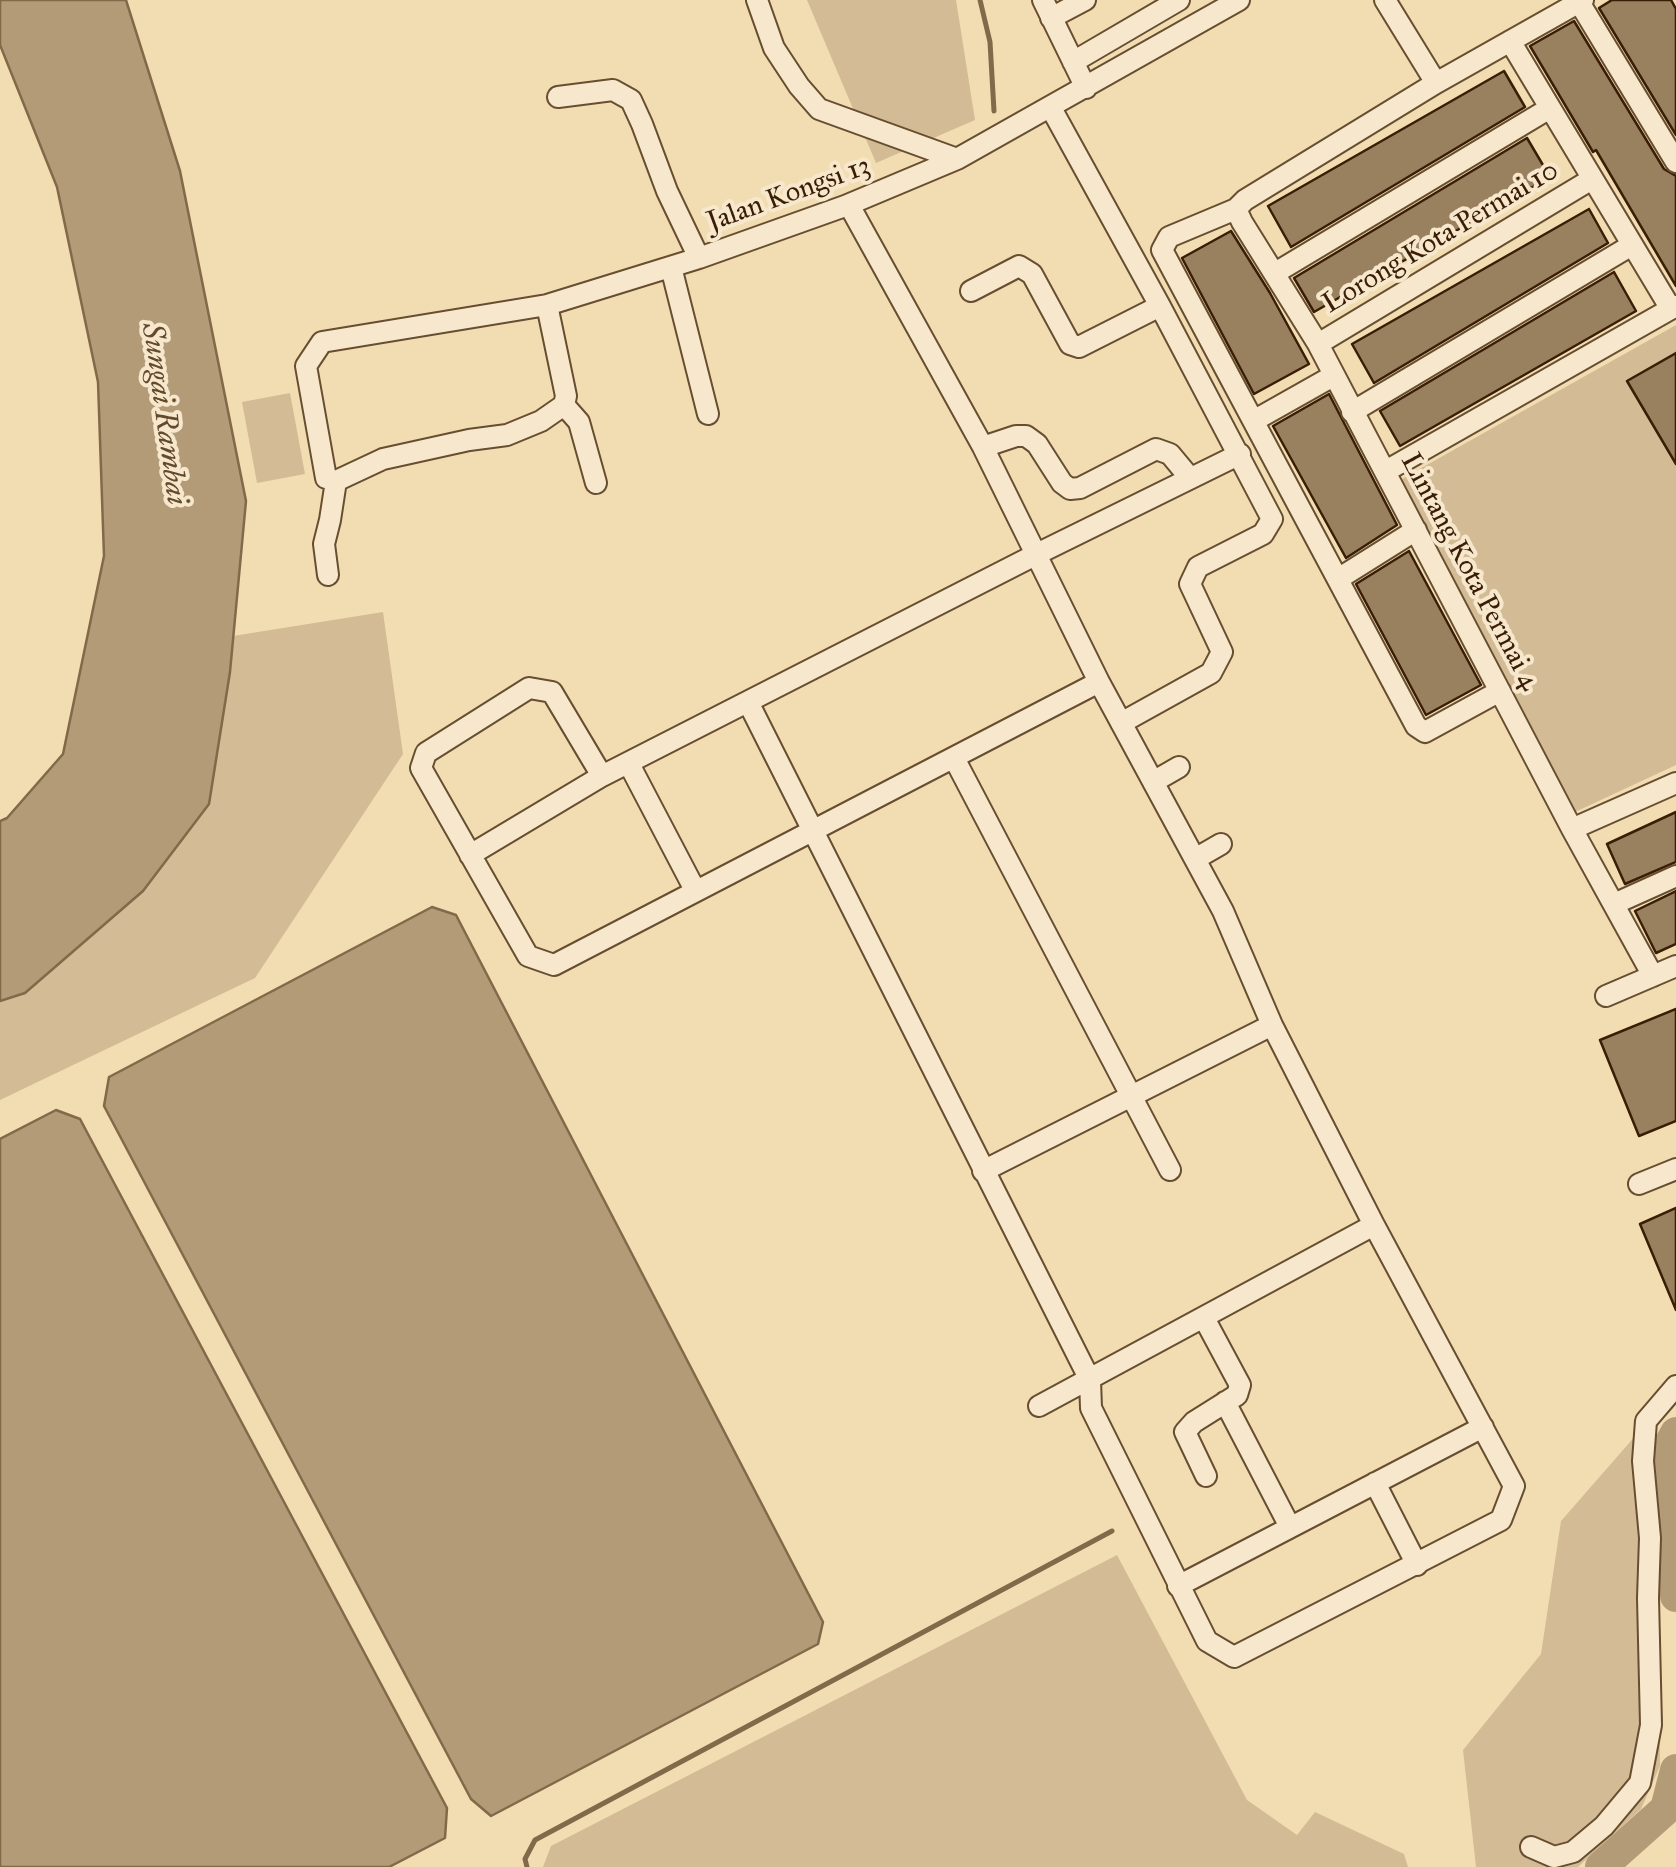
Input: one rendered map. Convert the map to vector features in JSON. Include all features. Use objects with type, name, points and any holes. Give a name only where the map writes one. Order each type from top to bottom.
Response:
[{"type":"street","points":[[757,0],[774,48],[818,108],[957,158]]},
{"type":"street","points":[[1085,0],[1047,9],[1086,88]]},
{"type":"street","points":[[1073,62],[1179,0]]},
{"type":"street","name":"Jalan Kongsi 13","points":[[336,481],[326,478],[306,366],[322,342],[547,305],[699,258],[849,205],[957,158],[1239,0]]},
{"type":"street","points":[[1385,0],[1436,83]]},
{"type":"street","points":[[1500,691],[1425,732],[1416,726],[1162,250],[1170,237],[1240,204],[1436,83],[1581,1],[1676,162]]},
{"type":"street","points":[[1386,471],[1673,307],[1510,42]]},
{"type":"street","points":[[558,98],[612,90],[631,100],[699,258]]},
{"type":"street","points":[[1051,108],[1272,519],[1263,534],[1198,567],[1190,584],[1222,652],[1211,673],[1122,723]]},
{"type":"street","points":[[1275,274],[1550,108]]},
{"type":"street","name":"Lorong Kota Permai 10","points":[[1318,344],[1592,179]]},
{"type":"street","name":"Lintang Kota Permai 4","points":[[1240,204],[1242,222],[1318,344],[1653,976]]},
{"type":"street","points":[[748,702],[1090,1380],[1091,1408],[1207,1641],[1234,1656],[1501,1520],[1514,1486],[1272,1025],[1223,912],[1099,682],[983,447],[849,205]]},
{"type":"street","points":[[1352,412],[1632,245]]},
{"type":"street","points":[[670,266],[708,414]]},
{"type":"street","points":[[972,291],[1019,266],[1032,274],[1070,344],[1079,348],[1160,306]]},
{"type":"street","points":[[328,575],[324,544],[336,481],[383,459],[507,434],[540,421],[564,405],[566,396],[547,305]]},
{"type":"street","points":[[1255,420],[1333,376]]},
{"type":"street","points":[[564,405],[578,422],[596,483]]},
{"type":"street","points":[[983,447],[1026,436],[1037,444],[1070,489],[1080,488],[1156,449],[1170,454],[1190,478]]},
{"type":"street","points":[[470,855],[602,776],[1240,454]]},
{"type":"street","points":[[1338,580],[1416,530]]},
{"type":"street","points":[[602,776],[552,692],[529,688],[426,752],[421,768],[528,956],[554,965],[1099,682]]},
{"type":"street","points":[[954,758],[1170,1170]]},
{"type":"street","points":[[629,764],[696,890]]},
{"type":"street","points":[[1153,782],[1178,767]]},
{"type":"street","points":[[1572,829],[1676,783]]},
{"type":"street","points":[[1194,859],[1221,844]]},
{"type":"street","points":[[1614,904],[1676,876]]},
{"type":"street","points":[[1606,996],[1676,966]]},
{"type":"street","points":[[983,1171],[1272,1025]]},
{"type":"street","points":[[1639,1184],[1676,1169]]},
{"type":"street","points":[[1040,1406],[1374,1224]]},
{"type":"street","points":[[1204,1318],[1240,1385],[1237,1395],[1185,1432],[1206,1476]]},
{"type":"street","points":[[1531,1847],[1554,1857],[1573,1852],[1604,1826],[1640,1783],[1652,1725],[1650,1538],[1643,1461],[1646,1421],[1676,1386]]},
{"type":"street","points":[[1225,1402],[1290,1528]]},
{"type":"street","points":[[1178,1586],[1482,1427]]},
{"type":"street","points":[[1374,1483],[1416,1565]]},
{"type":"shaded area","points":[[807,0],[956,0],[975,120],[876,163]]},
{"type":"shaded area","points":[[1676,325],[1676,765],[1575,812],[1400,480]]},
{"type":"shaded area","points":[[290,393],[305,474],[257,483],[242,402]]},
{"type":"shaded area","points":[[383,612],[403,754],[255,978],[0,1100],[0,1001],[25,993],[143,891],[209,804],[233,636]]},
{"type":"shaded area","points":[[1658,1410],[1651,1470],[1658,1511],[1660,1766],[1641,1809],[1578,1867],[1476,1867],[1463,1750],[1541,1654],[1561,1521]]},
{"type":"shaded area","points":[[1117,1555],[1247,1800],[1297,1835],[1315,1812],[1404,1854],[1408,1867],[543,1867],[551,1846]]},
{"type":"water","name":"Sungai Rambai","points":[[0,0],[126,0],[180,171],[246,501],[230,672],[209,804],[143,891],[25,993],[0,1001],[0,821],[7,818],[63,754],[104,556],[98,382],[57,187],[0,45]]},
{"type":"water","points":[[432,907],[456,915],[823,1622],[818,1644],[491,1816],[471,1799],[104,1106],[109,1077]]},
{"type":"water","points":[[56,1110],[80,1119],[447,1808],[445,1838],[389,1867],[0,1867],[0,1139]]},
{"type":"building","points":[[1612,0],[1671,0],[1676,9],[1676,135],[1599,8]]},
{"type":"building","points":[[1574,21],[1664,169],[1676,176],[1676,286],[1530,46]]},
{"type":"building","points":[[1504,71],[1525,107],[1291,247],[1268,206]]},
{"type":"building","points":[[1527,138],[1550,177],[1314,312],[1294,278]]},
{"type":"building","points":[[1589,209],[1608,243],[1374,383],[1352,344]]},
{"type":"building","points":[[1231,231],[1309,364],[1254,394],[1182,258]]},
{"type":"building","points":[[1614,272],[1636,311],[1400,446],[1380,411]]},
{"type":"building","points":[[1676,353],[1676,464],[1627,381]]},
{"type":"building","points":[[1329,394],[1397,525],[1346,558],[1273,426]]},
{"type":"building","points":[[1409,551],[1481,685],[1426,715],[1356,584]]},
{"type":"building","points":[[1676,812],[1676,862],[1625,884],[1607,844]]},
{"type":"building","points":[[1676,891],[1676,944],[1656,953],[1635,911]]},
{"type":"building","points":[[1676,1009],[1676,1121],[1639,1136],[1600,1040]]},
{"type":"building","points":[[1676,1208],[1676,1310],[1640,1224]]},
{"type":"waterway","points":[[980,0],[990,42],[994,111]]},
{"type":"waterway","points":[[1676,1433],[1663,1457],[1675,1526],[1676,1596]]},
{"type":"waterway","points":[[527,1867],[525,1859],[535,1840],[1112,1531]]},
{"type":"waterway","points":[[1601,1867],[1666,1809],[1676,1770]]}]
